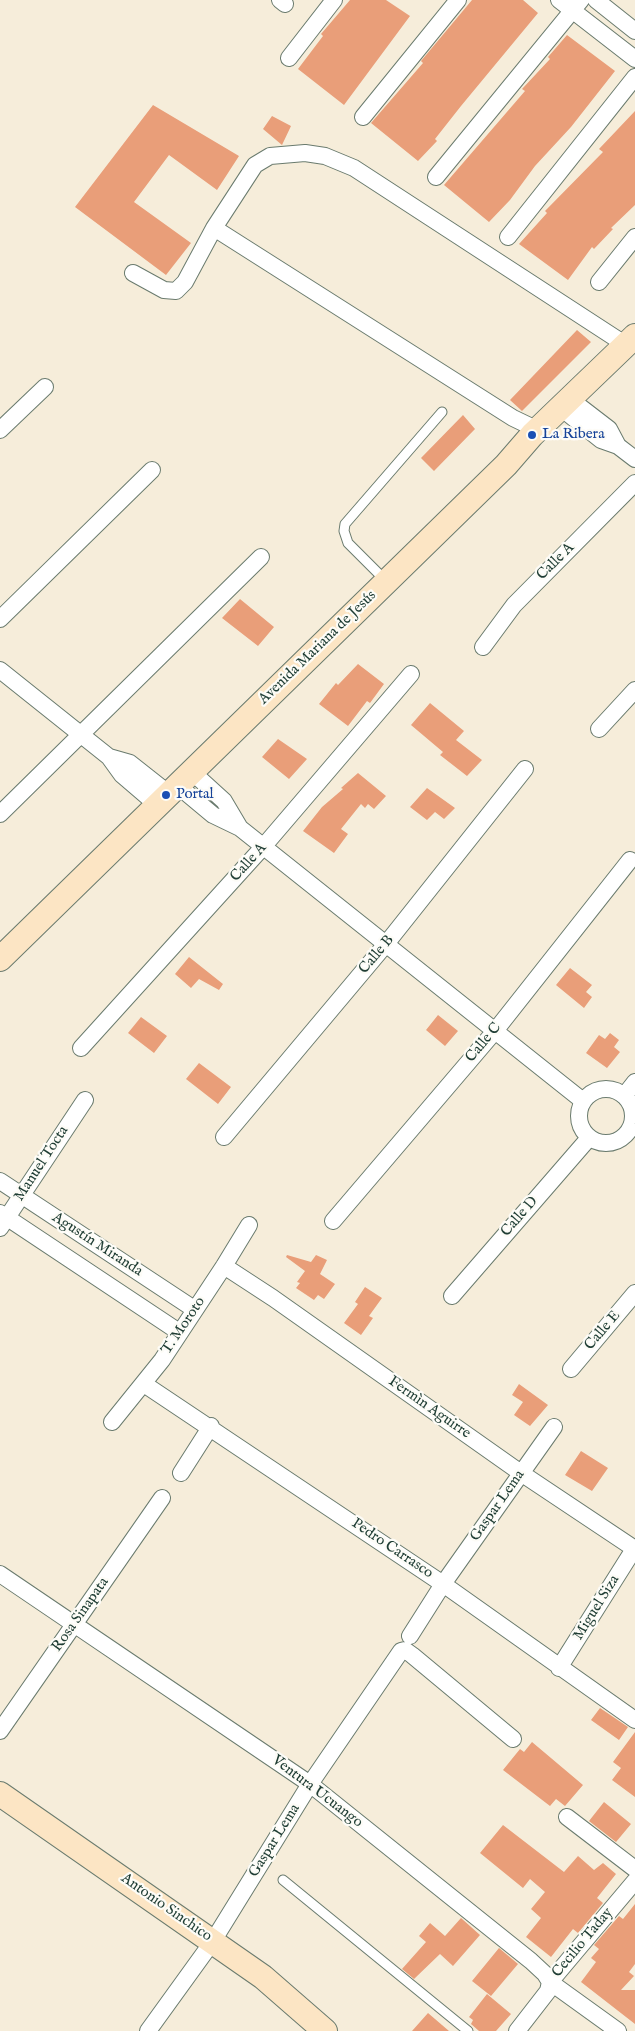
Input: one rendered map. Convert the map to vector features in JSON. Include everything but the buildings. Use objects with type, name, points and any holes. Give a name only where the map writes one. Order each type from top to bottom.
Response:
[{"type":"street","points":[[289,58],[334,0]]},
{"type":"street","points":[[363,117],[458,0]]},
{"type":"street","points":[[559,0],[577,5],[635,59]]},
{"type":"street","points":[[596,0],[635,31]]},
{"type":"street","points":[[436,177],[577,5]]},
{"type":"street","points":[[508,237],[635,77]]},
{"type":"street","points":[[133,272],[164,290],[176,291],[185,282],[214,228],[255,165],[270,156],[305,153],[325,156],[354,168],[630,340]]},
{"type":"street","points":[[214,228],[513,418],[538,430]]},
{"type":"street","points":[[599,282],[635,237]]},
{"type":"street","name":"Avenida Mariana de Jesús","points":[[0,959],[506,465],[538,430],[630,340]]},
{"type":"street","points":[[0,430],[45,387]]},
{"type":"street","points":[[566,403],[601,440],[618,446],[635,460]]},
{"type":"street","points":[[0,619],[152,470]]},
{"type":"street","name":"Calle A","points":[[483,647],[514,605],[635,483]]},
{"type":"street","points":[[0,814],[261,556]]},
{"type":"street","points":[[0,670],[126,769],[174,788],[213,815],[240,828],[583,1101]]},
{"type":"street","name":"Calle A","points":[[81,1048],[263,847],[412,674]]},
{"type":"street","points":[[598,729],[635,690]]},
{"type":"street","name":"Calle B","points":[[224,1137],[386,944],[525,768]]},
{"type":"street","name":"Calle C","points":[[333,1221],[495,1031],[630,860]]},
{"type":"street","points":[[624,1096],[635,1082]]},
{"type":"street","points":[[602,1089],[614,1090],[624,1096],[633,1111],[630,1140],[611,1143],[596,1142],[589,1138],[583,1132],[578,1116],[583,1101],[591,1093],[602,1089]]},
{"type":"street","name":"Manuel Tocta","points":[[2,1219],[22,1196],[85,1100]]},
{"type":"street","name":"Calle D","points":[[452,1296],[589,1138]]},
{"type":"street","name":"Agustín Miranda","points":[[0,1181],[194,1309]]},
{"type":"street","name":"Agustín Miranda","points":[[2,1219],[179,1332]]},
{"type":"street","name":"T. Moroto","points":[[112,1422],[144,1384],[224,1266],[249,1225]]},
{"type":"street","name":"Fermìn Aguirre","points":[[224,1266],[273,1298],[521,1473],[635,1549]]},
{"type":"street","name":"Calle E","points":[[571,1369],[635,1293]]},
{"type":"street","name":"Pedro Carrasco","points":[[144,1384],[211,1426],[444,1584],[559,1668],[635,1720]]},
{"type":"street","points":[[180,1474],[211,1426]]},
{"type":"street","name":"Gaspar Lema","points":[[410,1636],[444,1584],[554,1427]]},
{"type":"street","name":"Rosa Sinapata","points":[[0,1731],[162,1498]]},
{"type":"street","name":"Miguel Siza","points":[[559,1668],[635,1549]]},
{"type":"street","name":"Ventura Ucuango","points":[[0,1574],[74,1626],[310,1784],[532,1961],[550,1982],[618,2031]]},
{"type":"street","name":"Gaspar Lema","points":[[148,2031],[213,1941],[310,1784],[401,1650],[405,1650],[412,1655],[513,1739]]},
{"type":"street","name":"Antonio Sinchico","points":[[0,1794],[263,1977],[325,2031]]},
{"type":"street","points":[[567,1817],[634,1872]]},
{"type":"street","name":"Cecilio Taday","points":[[517,2031],[544,1997],[550,1982],[634,1872]]},
{"type":"lane","points":[[386,581],[348,543],[344,531],[345,524],[442,412]]},
{"type":"lane","points":[[283,1880],[468,2031]]},
{"type":"place","name":"La Ribera","points":[[532,435]]},
{"type":"place","name":"Portal","points":[[166,795]]}]
